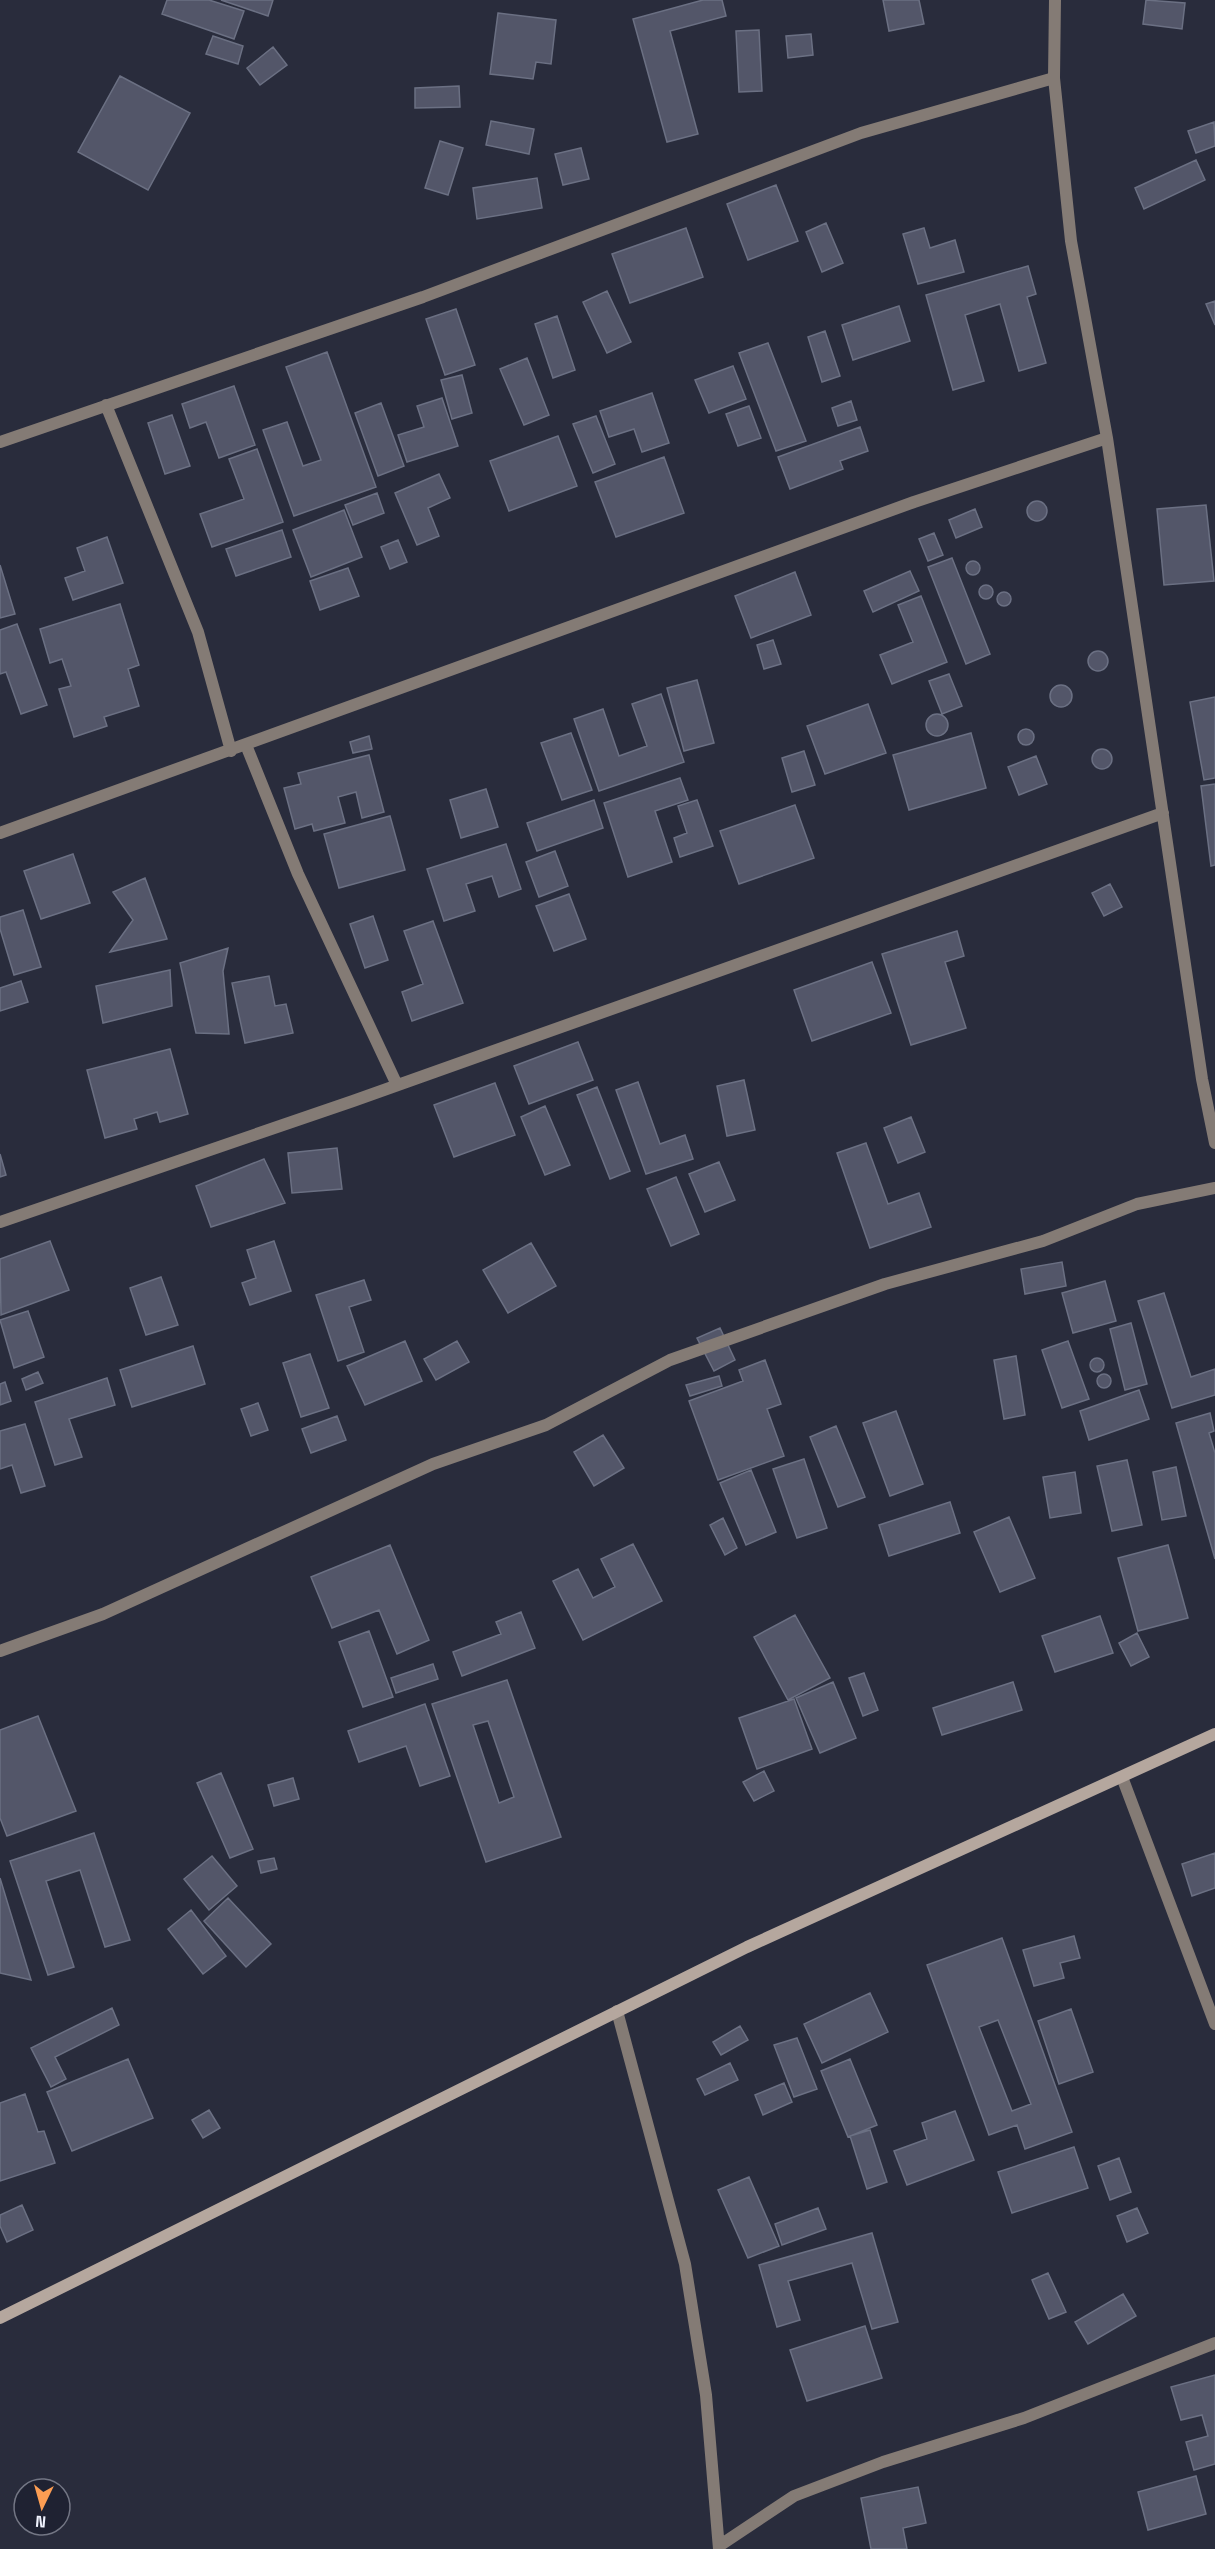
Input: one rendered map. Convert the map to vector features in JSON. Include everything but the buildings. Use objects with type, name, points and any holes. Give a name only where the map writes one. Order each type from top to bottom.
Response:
[{"type":"main road","points":[[0,2318],[747,1947],[1215,1734]]},
{"type":"street","points":[[1055,0],[1054,78],[1071,241],[1107,438],[1202,1079],[1215,1143]]},
{"type":"street","points":[[0,442],[423,297],[861,133],[1054,78]]},
{"type":"street","points":[[106,405],[198,632],[231,751]]},
{"type":"street","points":[[0,833],[914,502],[1107,438]]},
{"type":"street","points":[[246,745],[298,874],[397,1085]]},
{"type":"street","points":[[0,1222],[397,1085],[1163,813]]},
{"type":"street","points":[[0,1651],[103,1614],[433,1464],[546,1425],[670,1360],[885,1284],[1043,1241],[1137,1204],[1215,1188]]},
{"type":"street","points":[[1122,1777],[1215,2024]]},
{"type":"street","points":[[617,2011],[685,2264],[706,2395],[719,2548],[794,2496],[883,2462],[1024,2418],[1215,2343]]}]
